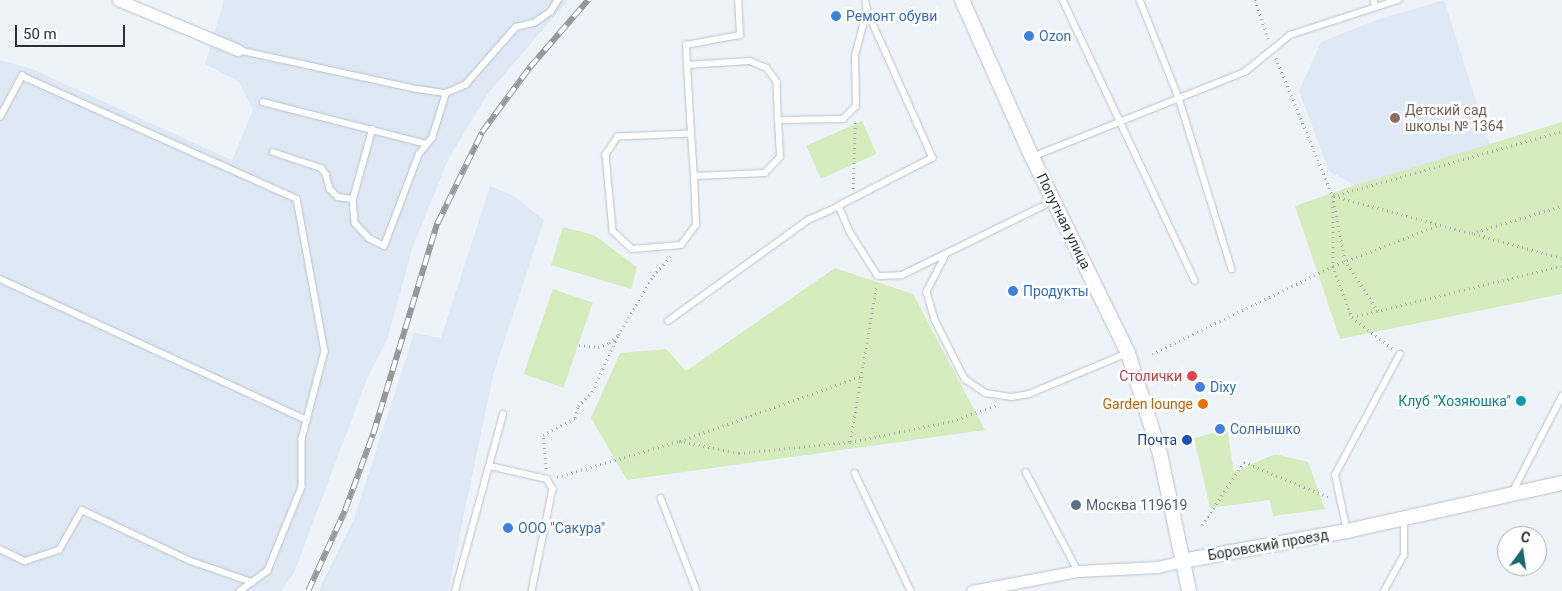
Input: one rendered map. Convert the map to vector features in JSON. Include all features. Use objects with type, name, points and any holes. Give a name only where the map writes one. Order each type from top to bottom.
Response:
[{"type":"street","points":[[118,0],[238,50]]},
{"type":"street","name":"Попутная улица","points":[[962,0],[1032,157],[1128,353],[1160,454],[1189,591]]},
{"type":"street","name":"Боровский проезд","points":[[972,591],[1078,571],[1158,567],[1347,531],[1562,483]]},
{"type":"lane","points":[[238,50],[418,89],[446,93],[464,85],[516,27],[534,24],[550,11],[558,0]]},
{"type":"lane","points":[[691,134],[618,136],[606,155],[612,231],[632,249],[681,245],[696,225],[694,176],[686,45],[740,36],[738,0]]},
{"type":"lane","points":[[668,321],[808,220],[933,158],[867,10],[866,0]]},
{"type":"lane","points":[[1063,0],[1118,122],[1194,281]]},
{"type":"lane","points":[[1140,0],[1179,98],[1232,269]]},
{"type":"lane","points":[[1374,0],[1376,7]]},
{"type":"lane","points":[[1032,157],[1245,72],[1290,35],[1398,0]]},
{"type":"lane","points":[[778,120],[843,119],[856,106],[855,56],[867,10]]},
{"type":"lane","points":[[687,65],[750,62],[768,68],[777,82],[780,157],[765,173],[694,176]]},
{"type":"lane","points":[[0,116],[22,76],[296,199],[325,351],[302,439],[302,488],[268,571],[240,591]]},
{"type":"lane","points":[[372,130],[353,199],[355,223],[369,238],[384,246],[419,154],[432,138],[446,93]]},
{"type":"lane","points":[[262,102],[427,144]]},
{"type":"lane","points":[[273,152],[321,168],[326,174],[330,189],[338,197],[353,199]]},
{"type":"lane","points":[[839,206],[850,232],[878,276],[902,275],[946,255],[1053,200]]},
{"type":"lane","points":[[946,255],[927,292],[935,320],[965,379],[986,393],[1012,396],[1029,394],[1128,353]]},
{"type":"lane","points":[[0,279],[307,420]]},
{"type":"lane","points":[[1347,531],[1335,475],[1400,354]]},
{"type":"lane","points":[[1511,494],[1562,396]]},
{"type":"lane","points":[[455,591],[503,414]]},
{"type":"lane","points":[[490,466],[547,479],[553,489],[532,591]]},
{"type":"lane","points":[[855,472],[911,591]]},
{"type":"lane","points":[[1026,472],[1078,571]]},
{"type":"lane","points":[[661,498],[697,591]]},
{"type":"lane","points":[[0,549],[26,561],[59,550],[82,510],[192,561],[252,582]]},
{"type":"lane","points":[[1384,591],[1404,555],[1404,518]]},
{"type":"path","points":[[1255,0],[1272,50],[1333,196],[1345,260],[1378,312]]},
{"type":"path","points":[[852,199],[856,106]]},
{"type":"path","points":[[1333,196],[1562,131]]},
{"type":"path","points":[[1333,196],[1562,258]]},
{"type":"path","points":[[1333,196],[1333,266],[1352,317],[1400,354]]},
{"type":"path","points":[[1471,233],[1562,206]]},
{"type":"path","points":[[1152,354],[1345,260],[1441,225]]},
{"type":"path","points":[[681,245],[652,276],[618,335],[592,392],[578,406],[575,418],[543,435],[547,479],[678,441],[862,376]]},
{"type":"path","points":[[1352,317],[1562,266]]},
{"type":"path","points":[[850,442],[878,276]]},
{"type":"path","points":[[579,345],[598,347],[609,343],[618,335]]},
{"type":"path","points":[[678,441],[739,453],[850,442],[952,422],[1003,403]]},
{"type":"path","points":[[1202,525],[1244,462],[1341,503]]},
{"type":"shaded area","points":[[224,0],[568,0],[487,95],[449,158],[413,246],[387,340],[367,379],[294,573],[281,591],[0,591],[0,60],[32,69],[232,160],[253,110],[239,82],[205,64]]},
{"type":"shaded area","name":"Детский сад школы № 1364","points":[[1444,0],[1490,145],[1355,185],[1329,171],[1299,91],[1321,42],[1373,21]]},
{"type":"shaded area","points":[[490,186],[514,196],[544,220],[493,376],[448,591],[318,591],[354,519],[414,333],[441,338]]},
{"type":"green space","points":[[862,121],[877,154],[821,179],[806,146]]},
{"type":"green space","points":[[1562,122],[1562,294],[1340,339],[1295,206],[1355,185]]},
{"type":"green space","points":[[563,227],[594,235],[637,267],[631,289],[551,265]]},
{"type":"green space","points":[[835,268],[913,294],[985,430],[627,480],[591,418],[620,353],[666,349],[686,371]]},
{"type":"green space","points":[[553,289],[593,303],[563,388],[524,374]]},
{"type":"green space","points":[[1227,429],[1234,472],[1275,454],[1308,462],[1325,509],[1273,516],[1270,500],[1210,508],[1194,438]]},
{"type":"railway","points":[[308,591],[345,510],[373,434],[437,224],[482,132],[530,67],[588,0]]},
{"type":"place","name":"Ремонт обуви","points":[[836,16]]},
{"type":"place","name":"Ozon","points":[[1029,36]]},
{"type":"place","name":"Детский сад школы № 1364","points":[[1395,118]]},
{"type":"place","name":"Продукты","points":[[1013,291]]},
{"type":"place","name":"Столички","points":[[1192,376]]},
{"type":"place","name":"Dixy","points":[[1200,387]]},
{"type":"place","name":"Клуб \"Хозяюшка\"","points":[[1521,401]]},
{"type":"place","name":"Garden lounge","points":[[1203,404]]},
{"type":"place","name":"Солнышко","points":[[1220,429]]},
{"type":"place","name":"Почта","points":[[1187,440]]},
{"type":"place","name":"Москва 119619","points":[[1076,505]]},
{"type":"place","name":"ООО \"Сакура\"","points":[[508,528]]}]
